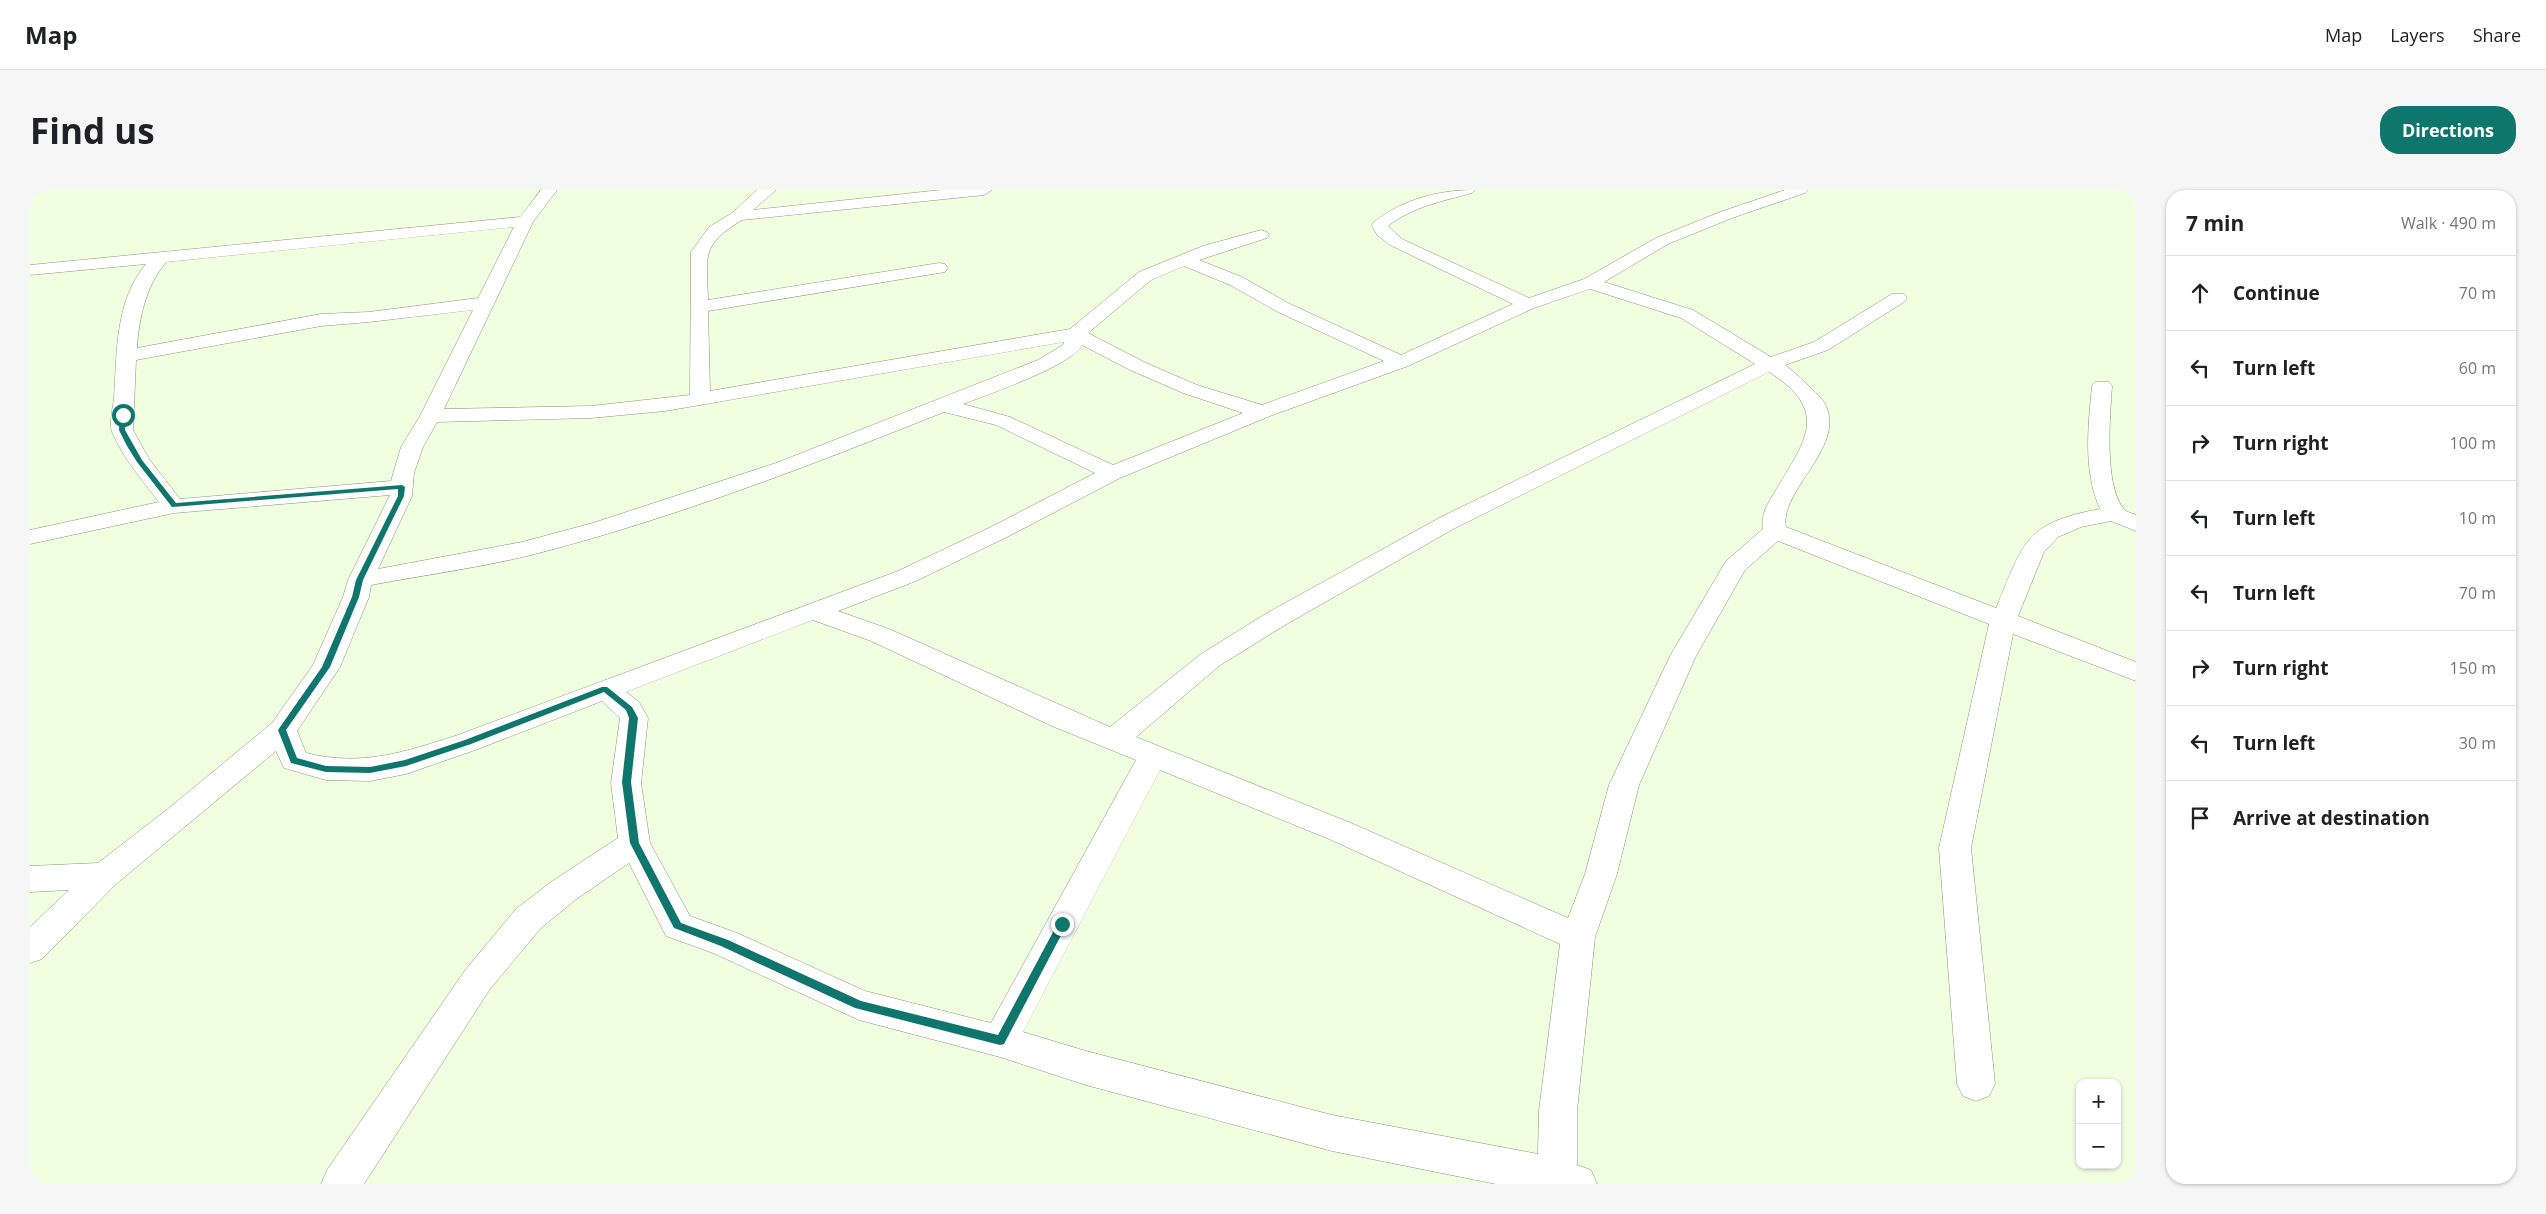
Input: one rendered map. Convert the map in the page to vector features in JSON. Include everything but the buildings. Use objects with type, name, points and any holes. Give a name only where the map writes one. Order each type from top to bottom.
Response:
[{"type":"street","points":[[30,949],[105,875],[180,816],[282,730],[326,667],[356,597],[360,580],[401,496],[402,473],[412,447],[430,416],[525,221],[548,190]]},
{"type":"street","points":[[700,399],[699,252],[715,230],[738,216],[755,198],[768,190]]},
{"type":"street","points":[[738,216],[984,190]]},
{"type":"street","points":[[1467,190],[1422,202],[1388,218],[1380,225],[1383,232],[1396,242],[1528,304]]},
{"type":"street","points":[[282,730],[294,760],[326,769],[370,770],[406,763],[468,742],[907,576],[1002,531],[1112,473],[1263,412],[1401,362],[1528,304],[1590,283],[1662,241],[1800,190]]},
{"type":"street","points":[[30,270],[525,221]]},
{"type":"street","points":[[430,416],[591,412],[665,405],[1076,334],[1145,276],[1183,260],[1261,235]]},
{"type":"street","points":[[160,258],[145,276],[129,322],[125,356],[127,370],[122,430],[139,461],[174,506]]},
{"type":"street","points":[[1183,260],[1236,281],[1284,308],[1401,362]]},
{"type":"street","points":[[700,307],[939,268]]},
{"type":"street","points":[[1590,283],[1688,314],[1770,364],[1803,390],[1816,406],[1819,422],[1813,446],[1780,502],[1773,520],[1775,531]]},
{"type":"street","points":[[1115,739],[1210,660],[1284,614],[1447,523],[1770,364],[1821,346],[1898,298]]},
{"type":"street","points":[[125,356],[320,320],[402,314],[485,303]]},
{"type":"street","points":[[360,580],[524,549],[601,528],[784,468],[1045,364],[1071,348],[1076,334]]},
{"type":"street","points":[[1076,334],[1138,366],[1190,389],[1263,412]]},
{"type":"street","points":[[2102,386],[2098,434],[2103,491],[2114,514]]},
{"type":"street","points":[[943,405],[1003,421],[1112,473]]},
{"type":"street","points":[[30,537],[174,506],[402,487]]},
{"type":"street","points":[[1976,1084],[1955,848],[2003,620],[2033,550],[2050,532],[2076,521],[2114,514],[2136,524]]},
{"type":"street","points":[[1775,531],[2136,672]]},
{"type":"street","points":[[604,689],[630,709],[634,718],[626,782],[634,843],[678,926],[724,943],[859,1005],[1000,1041],[1086,1068],[1332,1133],[1567,1181],[1558,1111],[1578,937],[1601,874],[1624,785],[1682,656],[1735,566],[1775,531]]},
{"type":"street","points":[[813,611],[880,635],[1062,719],[1115,739],[1152,757],[1340,831],[1578,937]]},
{"type":"street","points":[[1000,1041],[1152,757]]},
{"type":"street","points":[[341,1184],[478,979],[528,919],[563,891],[634,843]]},
{"type":"street","points":[[30,879],[105,875]]},
{"type":"route","points":[[123,415],[122,430],[139,461],[174,506],[402,487],[401,496],[360,580],[356,597],[326,667],[282,730],[294,760],[326,769],[370,770],[406,763],[468,742],[604,689],[630,709],[634,718],[626,782],[634,843],[678,926],[724,943],[859,1005],[1000,1041],[1062,924]]}]
